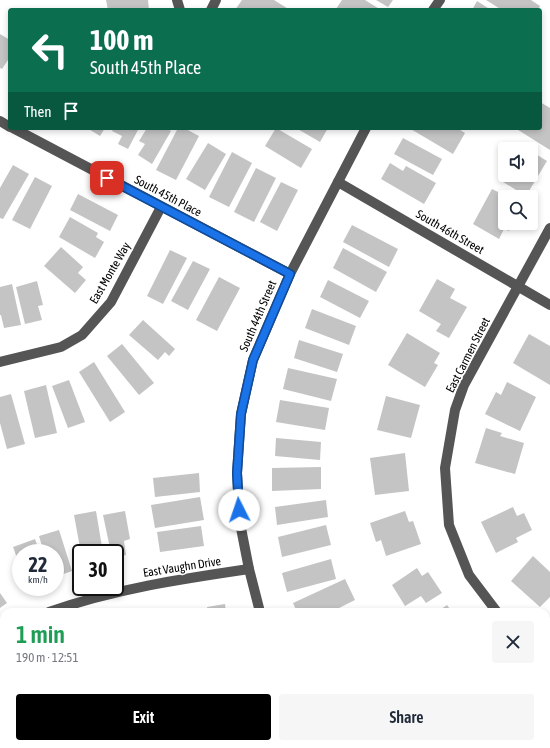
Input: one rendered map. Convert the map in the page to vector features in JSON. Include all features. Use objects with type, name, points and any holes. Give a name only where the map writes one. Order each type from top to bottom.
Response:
[{"type":"street","name":"South 45th Place","points":[[17,130],[290,274]]},
{"type":"street","name":"South 44th Street","points":[[259,608],[249,569],[240,523],[237,473],[241,414],[253,360],[290,274],[365,130]]},
{"type":"street","name":"South 46th Street","points":[[338,182],[550,305]]},
{"type":"street","name":"East Monte Way","points":[[0,362],[61,347],[82,335],[111,302],[161,207]]},
{"type":"street","name":"East Carmen Street","points":[[493,608],[469,576],[448,525],[445,468],[455,410],[464,386],[550,228]]},
{"type":"street","name":"East Vaughn Drive","points":[[61,608],[84,600],[143,586],[249,569]]},
{"type":"building","points":[[106,0],[148,0],[149,8],[108,8]]},
{"type":"building","points":[[242,0],[274,0],[287,8],[236,8]]},
{"type":"building","points":[[342,0],[365,0],[378,8],[337,8]]},
{"type":"building","points":[[376,0],[393,0],[388,7]]},
{"type":"building","points":[[486,0],[531,0],[540,6],[539,8],[499,8]]},
{"type":"building","points":[[477,1],[488,8],[473,8]]},
{"type":"building","points":[[0,34],[8,39],[8,60],[2,69],[0,68]]},
{"type":"building","points":[[542,103],[550,108],[550,150],[518,130],[542,130]]},
{"type":"building","points":[[90,130],[104,130],[100,136]]},
{"type":"building","points":[[138,130],[128,149],[118,144],[122,136],[112,131]]},
{"type":"building","points":[[146,130],[171,131],[152,164],[138,155],[145,144],[139,141]]},
{"type":"building","points":[[177,130],[188,130],[199,136],[176,180],[156,170]]},
{"type":"building","points":[[275,130],[279,130],[312,149],[301,168],[265,146]]},
{"type":"building","points":[[299,130],[327,130],[320,142]]},
{"type":"building","points":[[412,130],[460,130],[465,133],[453,154]]},
{"type":"building","points":[[403,138],[442,159],[433,175],[394,154]]},
{"type":"building","points":[[208,143],[226,154],[205,190],[186,179]]},
{"type":"building","points":[[232,152],[252,163],[229,207],[209,197]]},
{"type":"building","points":[[538,155],[547,161],[538,176]]},
{"type":"building","points":[[390,163],[403,171],[406,166],[436,183],[424,204],[381,179]]},
{"type":"building","points":[[13,165],[29,174],[3,219],[0,218],[0,188]]},
{"type":"building","points":[[256,168],[276,178],[254,222],[234,212]]},
{"type":"building","points":[[35,177],[52,186],[30,229],[12,220]]},
{"type":"building","points":[[281,182],[298,190],[277,231],[260,222]]},
{"type":"building","points":[[503,182],[534,182],[530,190],[516,190]]},
{"type":"building","points":[[492,189],[498,192],[498,230],[504,230],[499,239],[473,224]]},
{"type":"building","points":[[78,194],[118,215],[110,231],[70,210]]},
{"type":"building","points":[[70,217],[98,233],[96,237],[104,242],[95,258],[59,237]]},
{"type":"building","points":[[352,225],[398,249],[389,267],[343,242]]},
{"type":"building","points":[[61,247],[83,267],[78,273],[86,280],[75,293],[44,266]]},
{"type":"building","points":[[343,248],[387,272],[376,292],[333,268]]},
{"type":"building","points":[[170,250],[187,258],[163,304],[147,296]]},
{"type":"building","points":[[193,261],[210,269],[188,310],[171,301]]},
{"type":"building","points":[[219,277],[240,288],[217,331],[196,320]]},
{"type":"building","points":[[437,279],[455,289],[450,298],[467,307],[449,338],[436,331],[441,324],[419,311]]},
{"type":"building","points":[[328,280],[369,301],[360,318],[320,297]]},
{"type":"building","points":[[37,281],[43,305],[38,306],[42,320],[25,324],[16,287]]},
{"type":"building","points":[[12,284],[21,325],[4,328],[0,315],[0,287]]},
{"type":"building","points":[[312,309],[356,326],[349,345],[305,328]]},
{"type":"building","points":[[143,320],[175,349],[169,356],[165,352],[158,360],[129,335]]},
{"type":"building","points":[[407,333],[440,353],[434,363],[438,365],[425,387],[388,365]]},
{"type":"building","points":[[529,334],[550,346],[550,385],[513,363]]},
{"type":"building","points":[[299,340],[343,354],[337,372],[294,358]]},
{"type":"building","points":[[122,344],[154,383],[139,395],[107,356]]},
{"type":"building","points":[[94,362],[125,412],[110,422],[79,372]]},
{"type":"building","points":[[288,368],[337,379],[331,401],[283,389]]},
{"type":"building","points":[[69,380],[85,422],[68,428],[52,386]]},
{"type":"building","points":[[507,382],[536,397],[520,431],[485,414],[496,392],[501,395]]},
{"type":"building","points":[[46,385],[57,433],[35,438],[24,391]]},
{"type":"building","points":[[11,394],[25,444],[7,449],[0,423],[0,397]]},
{"type":"building","points":[[386,396],[420,405],[411,438],[377,430]]},
{"type":"building","points":[[280,400],[329,408],[325,430],[276,422]]},
{"type":"building","points":[[486,428],[502,433],[500,436],[524,443],[515,474],[475,463]]},
{"type":"building","points":[[276,438],[321,442],[320,460],[275,456]]},
{"type":"building","points":[[405,453],[409,491],[375,495],[370,458]]},
{"type":"building","points":[[321,467],[321,489],[272,491],[272,468]]},
{"type":"building","points":[[199,473],[200,492],[155,497],[153,478]]},
{"type":"building","points":[[200,497],[204,520],[155,528],[151,505]]},
{"type":"building","points":[[326,500],[328,517],[277,525],[275,507]]},
{"type":"building","points":[[513,507],[517,516],[524,513],[532,530],[516,538],[518,542],[496,553],[481,522]]},
{"type":"building","points":[[96,511],[102,544],[79,544],[74,515]]},
{"type":"building","points":[[125,511],[130,539],[124,541],[126,555],[124,555],[124,544],[109,544],[103,515]]},
{"type":"building","points":[[405,511],[409,522],[413,521],[421,544],[386,556],[381,540],[376,542],[370,523]]},
{"type":"building","points":[[326,525],[331,545],[282,557],[278,537]]},
{"type":"building","points":[[201,526],[204,546],[160,552],[157,532]]},
{"type":"building","points":[[59,530],[63,544],[41,544],[39,536]]},
{"type":"building","points":[[35,539],[37,544],[21,544]]},
{"type":"building","points":[[64,546],[72,571],[64,574]]},
{"type":"building","points":[[533,556],[550,572],[550,597],[540,607],[511,581]]},
{"type":"building","points":[[331,559],[336,579],[287,592],[282,573]]},
{"type":"building","points":[[417,568],[422,576],[428,572],[442,593],[426,603],[421,596],[405,606],[392,585]]},
{"type":"building","points":[[345,579],[355,600],[339,608],[295,608],[293,603]]},
{"type":"building","points":[[0,593],[7,603],[0,608]]},
{"type":"building","points":[[225,604],[226,608],[207,608]]},
{"type":"route","points":[[107,178],[290,274],[253,360],[241,414],[237,473],[239,510]]}]
